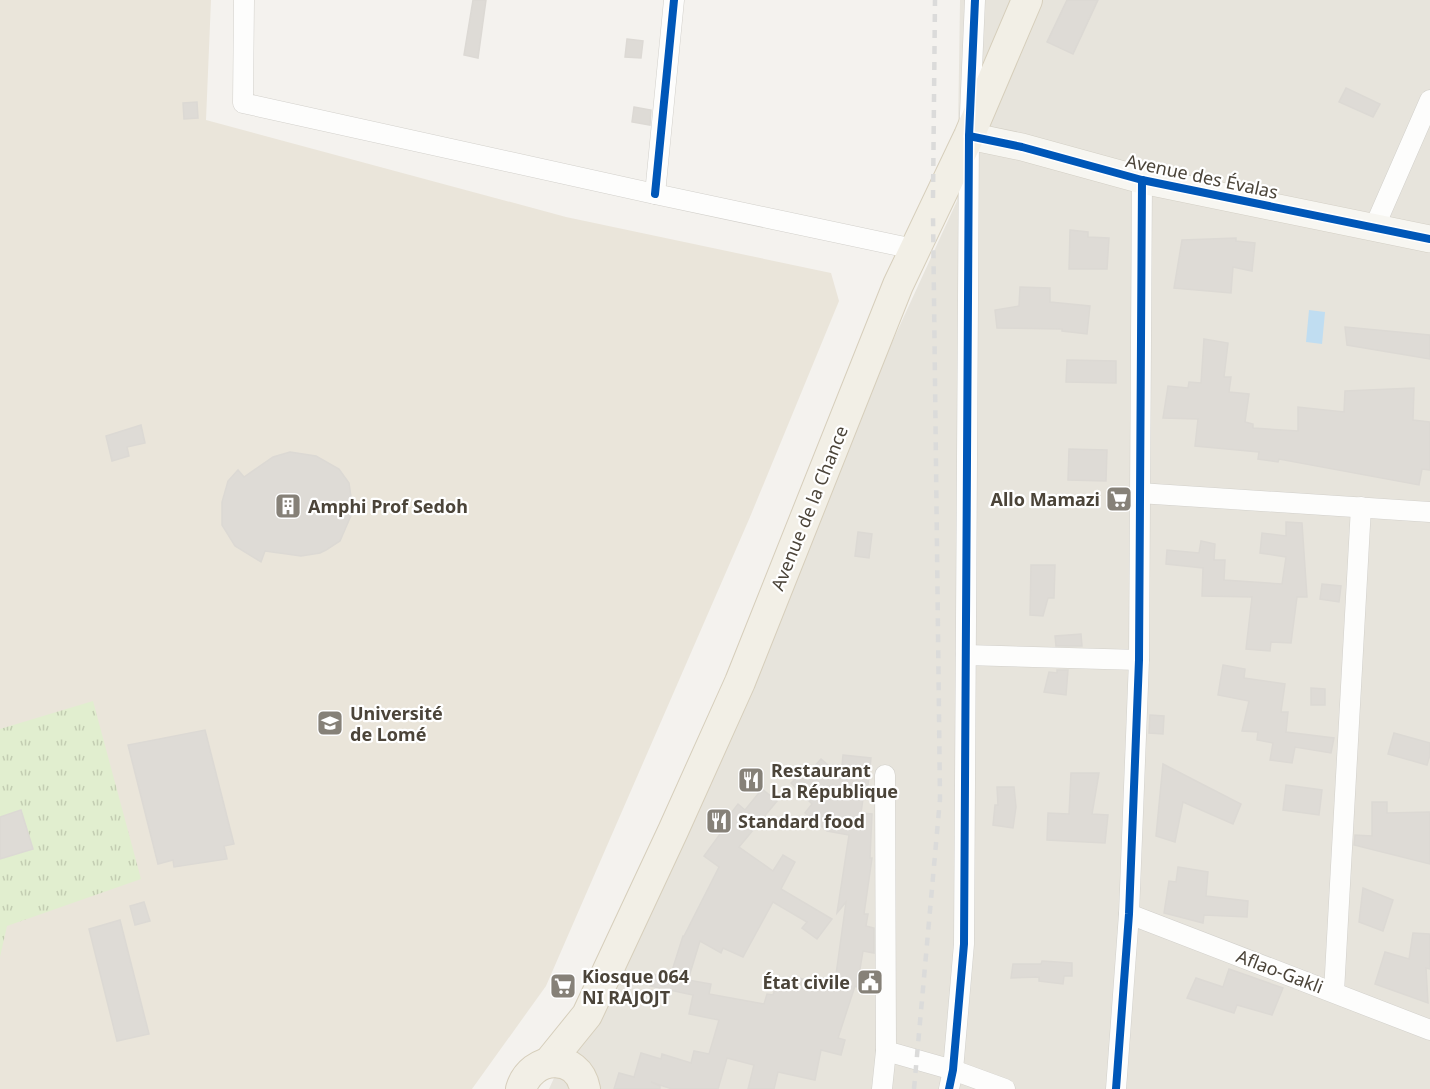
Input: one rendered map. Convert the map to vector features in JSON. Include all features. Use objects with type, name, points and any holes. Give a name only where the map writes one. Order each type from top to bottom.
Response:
[{"type":"main road","name":"Avenue de la Chance","points":[[521,1089],[524,1079],[534,1068],[549,1062],[586,1015],[673,831],[740,682],[898,285],[969,136],[1027,0]]},
{"type":"main road","name":"Avenue de la Chance","points":[[584,1084],[578,1064],[586,1015]]},
{"type":"main road","points":[[549,1062],[557,1062],[573,1068],[584,1084]]},
{"type":"street","points":[[244,0],[243,103],[655,195],[915,249]]},
{"type":"street","points":[[655,195],[674,0]]},
{"type":"street","points":[[951,1080],[964,944],[969,136],[975,0]]},
{"type":"street","points":[[1374,228],[1430,100]]},
{"type":"street","name":"Avenue des Évalas","points":[[969,136],[1022,147],[1142,180],[1430,239]]},
{"type":"street","points":[[1116,1089],[1129,914],[1139,660],[1142,180]]},
{"type":"street","points":[[1139,494],[1430,512]]},
{"type":"street","points":[[1334,992],[1361,507]]},
{"type":"street","points":[[966,655],[1139,660]]},
{"type":"street","points":[[882,1089],[886,1051],[885,775]]},
{"type":"street","name":"Aflao-Gakli","points":[[1129,914],[1430,1030]]},
{"type":"street","points":[[886,1051],[951,1080],[1005,1089]]},
{"type":"shaded area","name":"Université de Lomé","points":[[0,0],[211,0],[206,120],[566,217],[831,273],[839,301],[750,517],[546,986],[472,1089],[0,1089]]},
{"type":"shaded area","points":[[960,0],[1430,0],[1430,1089],[549,1089],[957,201]]},
{"type":"green space","points":[[93,701],[141,879],[7,926],[0,957],[0,729]]},
{"type":"water","points":[[1309,310],[1325,312],[1322,344],[1306,342]]},
{"type":"building","points":[[473,0],[486,0],[478,58],[464,55]]},
{"type":"building","points":[[1067,0],[1098,0],[1073,54],[1047,42]]},
{"type":"building","points":[[627,39],[643,41],[641,58],[625,57]]},
{"type":"building","points":[[1346,88],[1380,104],[1373,117],[1339,102]]},
{"type":"building","points":[[197,102],[198,118],[184,119],[183,103]]},
{"type":"building","points":[[634,107],[651,110],[650,125],[632,122]]},
{"type":"building","points":[[1070,230],[1088,232],[1088,237],[1109,238],[1107,269],[1069,269]]},
{"type":"building","points":[[1236,238],[1236,241],[1255,243],[1252,271],[1233,267],[1231,293],[1174,288],[1182,240]]},
{"type":"building","points":[[1020,287],[1050,288],[1050,302],[1090,306],[1087,334],[1062,331],[1062,329],[997,328],[995,310],[1019,306]]},
{"type":"building","points":[[1345,327],[1430,335],[1430,359],[1347,345]]},
{"type":"building","points":[[1204,339],[1228,343],[1224,377],[1231,377],[1229,392],[1249,394],[1245,422],[1253,424],[1253,428],[1298,431],[1298,407],[1344,412],[1345,391],[1414,388],[1413,420],[1430,422],[1430,470],[1422,469],[1419,485],[1279,459],[1278,462],[1258,459],[1259,452],[1195,446],[1198,419],[1163,418],[1168,386],[1188,388],[1189,382],[1201,383]]},
{"type":"building","points":[[1067,360],[1116,361],[1116,383],[1066,382]]},
{"type":"building","points":[[141,425],[145,443],[127,447],[129,456],[112,461],[106,436]]},
{"type":"building","points":[[1069,449],[1107,450],[1106,481],[1068,480]]},
{"type":"building","name":"Amphi Prof Sedoh","points":[[290,452],[316,456],[339,469],[349,483],[353,511],[340,541],[326,550],[301,556],[265,551],[261,562],[235,546],[222,525],[222,502],[228,481],[238,470],[244,477],[273,457]]},
{"type":"building","points":[[1286,522],[1302,523],[1307,597],[1297,597],[1291,643],[1271,642],[1270,651],[1246,649],[1252,597],[1202,596],[1203,568],[1166,564],[1167,550],[1199,553],[1201,541],[1215,544],[1214,560],[1225,560],[1224,580],[1282,584],[1286,557],[1260,553],[1262,533],[1286,536]]},
{"type":"building","points":[[858,532],[872,534],[869,558],[855,556]]},
{"type":"building","points":[[1031,565],[1055,565],[1054,598],[1048,598],[1043,616],[1030,615]]},
{"type":"building","points":[[1322,584],[1341,586],[1339,602],[1320,599]]},
{"type":"building","points":[[1081,634],[1082,646],[1056,646],[1055,636]]},
{"type":"building","points":[[1223,665],[1245,669],[1244,678],[1285,684],[1281,712],[1288,712],[1286,732],[1334,738],[1331,753],[1295,747],[1292,763],[1270,760],[1273,743],[1257,740],[1258,732],[1242,731],[1249,701],[1218,695]]},
{"type":"building","points":[[1057,670],[1068,670],[1066,695],[1044,692],[1049,672],[1057,673]]},
{"type":"building","points":[[1311,688],[1325,689],[1325,705],[1311,705]]},
{"type":"building","points":[[1150,715],[1164,716],[1163,734],[1149,733]]},
{"type":"building","points":[[205,730],[234,844],[224,846],[227,859],[174,867],[173,860],[158,864],[128,745]]},
{"type":"building","points":[[1394,733],[1430,743],[1427,765],[1388,754]]},
{"type":"building","points":[[843,755],[871,758],[868,785],[865,785],[861,813],[872,814],[870,858],[872,858],[864,914],[868,914],[866,926],[874,928],[874,953],[863,951],[857,987],[855,986],[838,1038],[845,1040],[841,1055],[821,1050],[815,1080],[778,1072],[774,1089],[748,1089],[754,1065],[727,1058],[718,1089],[672,1089],[651,1082],[660,1086],[660,1089],[614,1089],[619,1073],[634,1077],[641,1053],[661,1059],[662,1054],[691,1063],[694,1051],[709,1054],[719,1020],[689,1014],[693,995],[650,986],[652,974],[670,977],[683,936],[719,867],[704,856],[731,819],[728,817],[738,804],[745,810],[762,789],[777,801],[739,847],[773,871],[783,855],[795,862],[781,889],[832,919],[817,939],[802,928],[807,922],[773,902],[743,957],[723,948],[721,953],[700,941],[688,980],[711,984],[709,994],[764,1004],[767,994],[773,995],[776,985],[792,990],[796,977],[834,989],[846,902],[837,913],[849,835],[827,831],[805,813],[812,804],[791,783],[809,766],[812,769],[821,759],[841,776]]},
{"type":"building","points":[[1163,764],[1241,804],[1233,824],[1183,802],[1175,842],[1156,836]]},
{"type":"building","points":[[1071,773],[1099,773],[1092,814],[1108,815],[1105,843],[1047,840],[1048,813],[1069,814]]},
{"type":"building","points":[[1286,785],[1322,790],[1319,815],[1283,810]]},
{"type":"building","points":[[997,787],[1014,787],[1016,807],[1013,828],[993,825],[995,805],[998,805]]},
{"type":"building","points":[[1372,802],[1387,802],[1387,813],[1430,812],[1430,864],[1354,845],[1355,835],[1372,836]]},
{"type":"building","points":[[21,810],[33,849],[0,859],[0,817]]},
{"type":"building","points":[[1178,867],[1208,872],[1206,896],[1248,901],[1247,917],[1204,915],[1203,923],[1164,913],[1169,881],[1176,882]]},
{"type":"building","points":[[1363,888],[1393,900],[1383,931],[1359,922]]},
{"type":"building","points":[[144,902],[150,921],[135,925],[130,906]]},
{"type":"building","points":[[120,920],[149,1034],[117,1041],[89,929]]},
{"type":"building","points":[[1413,933],[1430,934],[1430,969],[1426,968],[1428,1003],[1375,984],[1385,952],[1409,959]]},
{"type":"building","points":[[1042,961],[1072,963],[1072,976],[1064,976],[1063,984],[1039,981],[1039,977],[1011,978],[1013,964],[1041,964]]},
{"type":"building","points":[[1229,969],[1283,988],[1272,1015],[1237,1005],[1234,1013],[1187,998],[1196,978],[1223,987]]},
{"type":"railway","points":[[933,198],[935,0]]},
{"type":"railway","points":[[914,1089],[940,799],[933,214]]},
{"type":"cycle path","points":[[655,194],[674,0]]},
{"type":"cycle path","points":[[949,1089],[953,1070],[964,944],[969,136],[975,0]]},
{"type":"cycle path","points":[[969,136],[1022,147],[1142,180],[1430,239]]},
{"type":"cycle path","points":[[1116,1089],[1129,914],[1139,660],[1142,180]]},
{"type":"place","name":"Allo Mamazi","points":[[1119,499]]},
{"type":"place","name":"Amphi Prof Sedoh","points":[[288,506]]},
{"type":"place","name":"Université de Lomé","points":[[330,723]]},
{"type":"place","name":"Restaurant La République","points":[[751,780]]},
{"type":"place","name":"Standard food","points":[[719,821]]},
{"type":"place","name":"État civile","points":[[870,982]]},
{"type":"place","name":"Kiosque 064 NI RAJOJT","points":[[563,986]]}]
